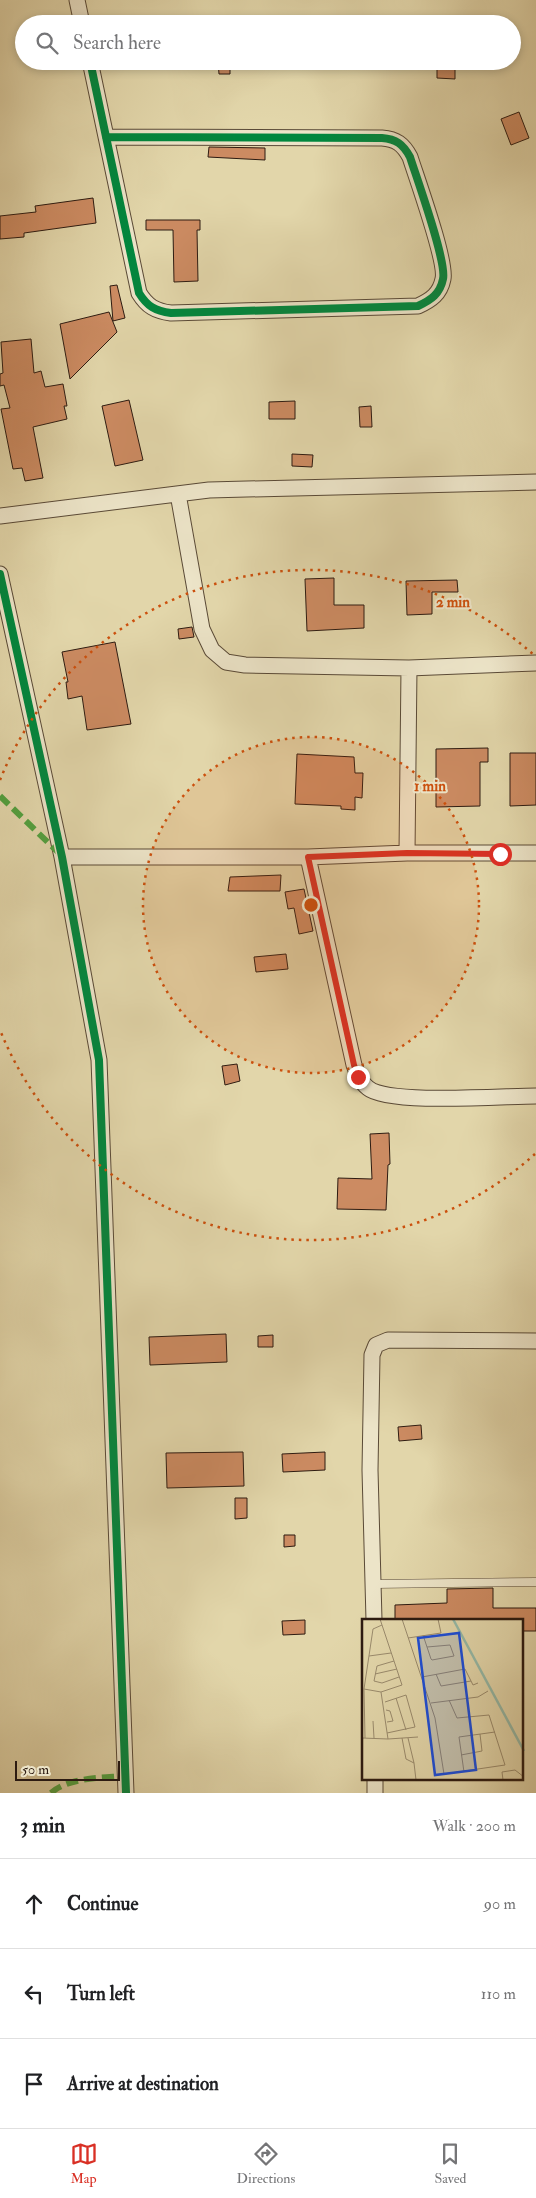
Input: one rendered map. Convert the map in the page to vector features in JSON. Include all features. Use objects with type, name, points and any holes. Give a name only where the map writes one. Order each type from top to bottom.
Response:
[{"type":"street","points":[[77,0],[80,15]]},
{"type":"street","points":[[92,70],[106,137],[139,293],[146,305],[159,311],[171,313],[418,306],[431,300],[439,291],[444,270],[410,156],[400,143],[382,138],[106,137]]},
{"type":"street","points":[[0,516],[209,490],[536,482]]},
{"type":"street","points":[[178,494],[202,629],[212,650],[226,662],[245,665],[408,668],[536,662]]},
{"type":"street","points":[[0,574],[62,857],[99,1060],[126,1793]]},
{"type":"street","points":[[407,853],[408,668]]},
{"type":"street","points":[[62,857],[308,857],[407,853],[536,853]]},
{"type":"street","points":[[308,857],[354,1065],[358,1077],[368,1088],[379,1094],[412,1098],[536,1096]]},
{"type":"street","points":[[374,1619],[370,1470],[372,1355],[376,1345],[388,1340],[536,1341]]},
{"type":"street","points":[[375,1780],[375,1793]]},
{"type":"lane","points":[[374,1584],[536,1582]]},
{"type":"building","points":[[219,70],[230,70],[230,74],[219,74]]},
{"type":"building","points":[[437,70],[455,70],[455,79],[437,78]]},
{"type":"building","points":[[519,112],[529,138],[511,145],[501,119]]},
{"type":"building","points":[[209,147],[265,148],[265,160],[208,157]]},
{"type":"building","points":[[93,198],[96,223],[24,233],[24,237],[0,239],[0,216],[36,212],[35,206]]},
{"type":"building","points":[[146,220],[200,220],[200,230],[197,230],[198,281],[174,282],[173,230],[146,230]]},
{"type":"building","points":[[117,285],[125,318],[113,321],[110,286]]},
{"type":"building","points":[[109,312],[117,332],[70,379],[60,324]]},
{"type":"building","points":[[31,339],[34,373],[41,371],[45,387],[63,384],[67,406],[64,406],[67,419],[33,427],[43,478],[25,481],[22,468],[13,469],[1,409],[10,408],[4,385],[0,386],[0,374],[3,373],[1,342]]},
{"type":"building","points":[[129,400],[143,460],[115,466],[102,406]]},
{"type":"building","points":[[295,401],[295,419],[269,419],[269,402]]},
{"type":"building","points":[[371,406],[372,427],[360,427],[359,407]]},
{"type":"building","points":[[292,454],[313,455],[312,467],[292,466]]},
{"type":"building","points":[[334,578],[334,605],[364,605],[364,628],[307,631],[305,579]]},
{"type":"building","points":[[457,580],[458,592],[432,592],[432,614],[407,615],[406,581]]},
{"type":"building","points":[[192,627],[194,637],[179,639],[178,629]]},
{"type":"building","points":[[115,642],[131,724],[87,730],[82,696],[68,699],[66,682],[68,682],[62,652]]},
{"type":"building","points":[[488,748],[488,762],[480,762],[480,806],[436,807],[436,749]]},
{"type":"building","points":[[510,753],[536,753],[536,805],[510,806]]},
{"type":"building","points":[[297,754],[354,757],[355,773],[363,773],[362,798],[355,797],[355,810],[341,809],[341,806],[295,804]]},
{"type":"building","points":[[281,875],[280,891],[228,891],[230,877]]},
{"type":"building","points":[[304,889],[313,931],[299,934],[294,908],[288,909],[285,892]]},
{"type":"building","points":[[286,954],[288,969],[256,972],[254,957]]},
{"type":"building","points":[[237,1064],[240,1081],[225,1085],[222,1066]]},
{"type":"building","points":[[389,1133],[390,1164],[388,1165],[386,1210],[337,1209],[338,1178],[372,1179],[370,1134]]},
{"type":"building","points":[[226,1334],[227,1362],[150,1365],[149,1337]]},
{"type":"building","points":[[273,1335],[273,1347],[258,1347],[258,1336]]},
{"type":"building","points":[[421,1425],[422,1439],[399,1441],[398,1427]]},
{"type":"building","points":[[243,1452],[244,1486],[167,1488],[166,1453]]},
{"type":"building","points":[[325,1452],[325,1470],[283,1472],[282,1454]]},
{"type":"building","points":[[235,1498],[247,1498],[247,1518],[235,1519]]},
{"type":"building","points":[[284,1535],[295,1535],[295,1546],[284,1547]]},
{"type":"building","points":[[493,1588],[493,1608],[536,1608],[536,1631],[524,1631],[524,1619],[395,1619],[395,1605],[447,1603],[447,1589]]},
{"type":"building","points":[[305,1620],[305,1634],[283,1635],[282,1621]]},
{"type":"marked path","points":[[0,796],[61,855]]},
{"type":"marked path","points":[[51,1793],[76,1781],[125,1776]]},
{"type":"cycle path","points":[[92,70],[106,137]]},
{"type":"cycle path","points":[[106,137],[382,138],[395,141],[405,149],[410,157],[431,220],[443,270],[440,289],[431,299],[418,306],[171,313],[160,311],[145,301],[139,293],[106,137]]},
{"type":"cycle path","points":[[0,574],[62,857],[99,1060],[126,1793]]},
{"type":"route","points":[[358,1077],[308,857],[407,853],[500,854]]}]
